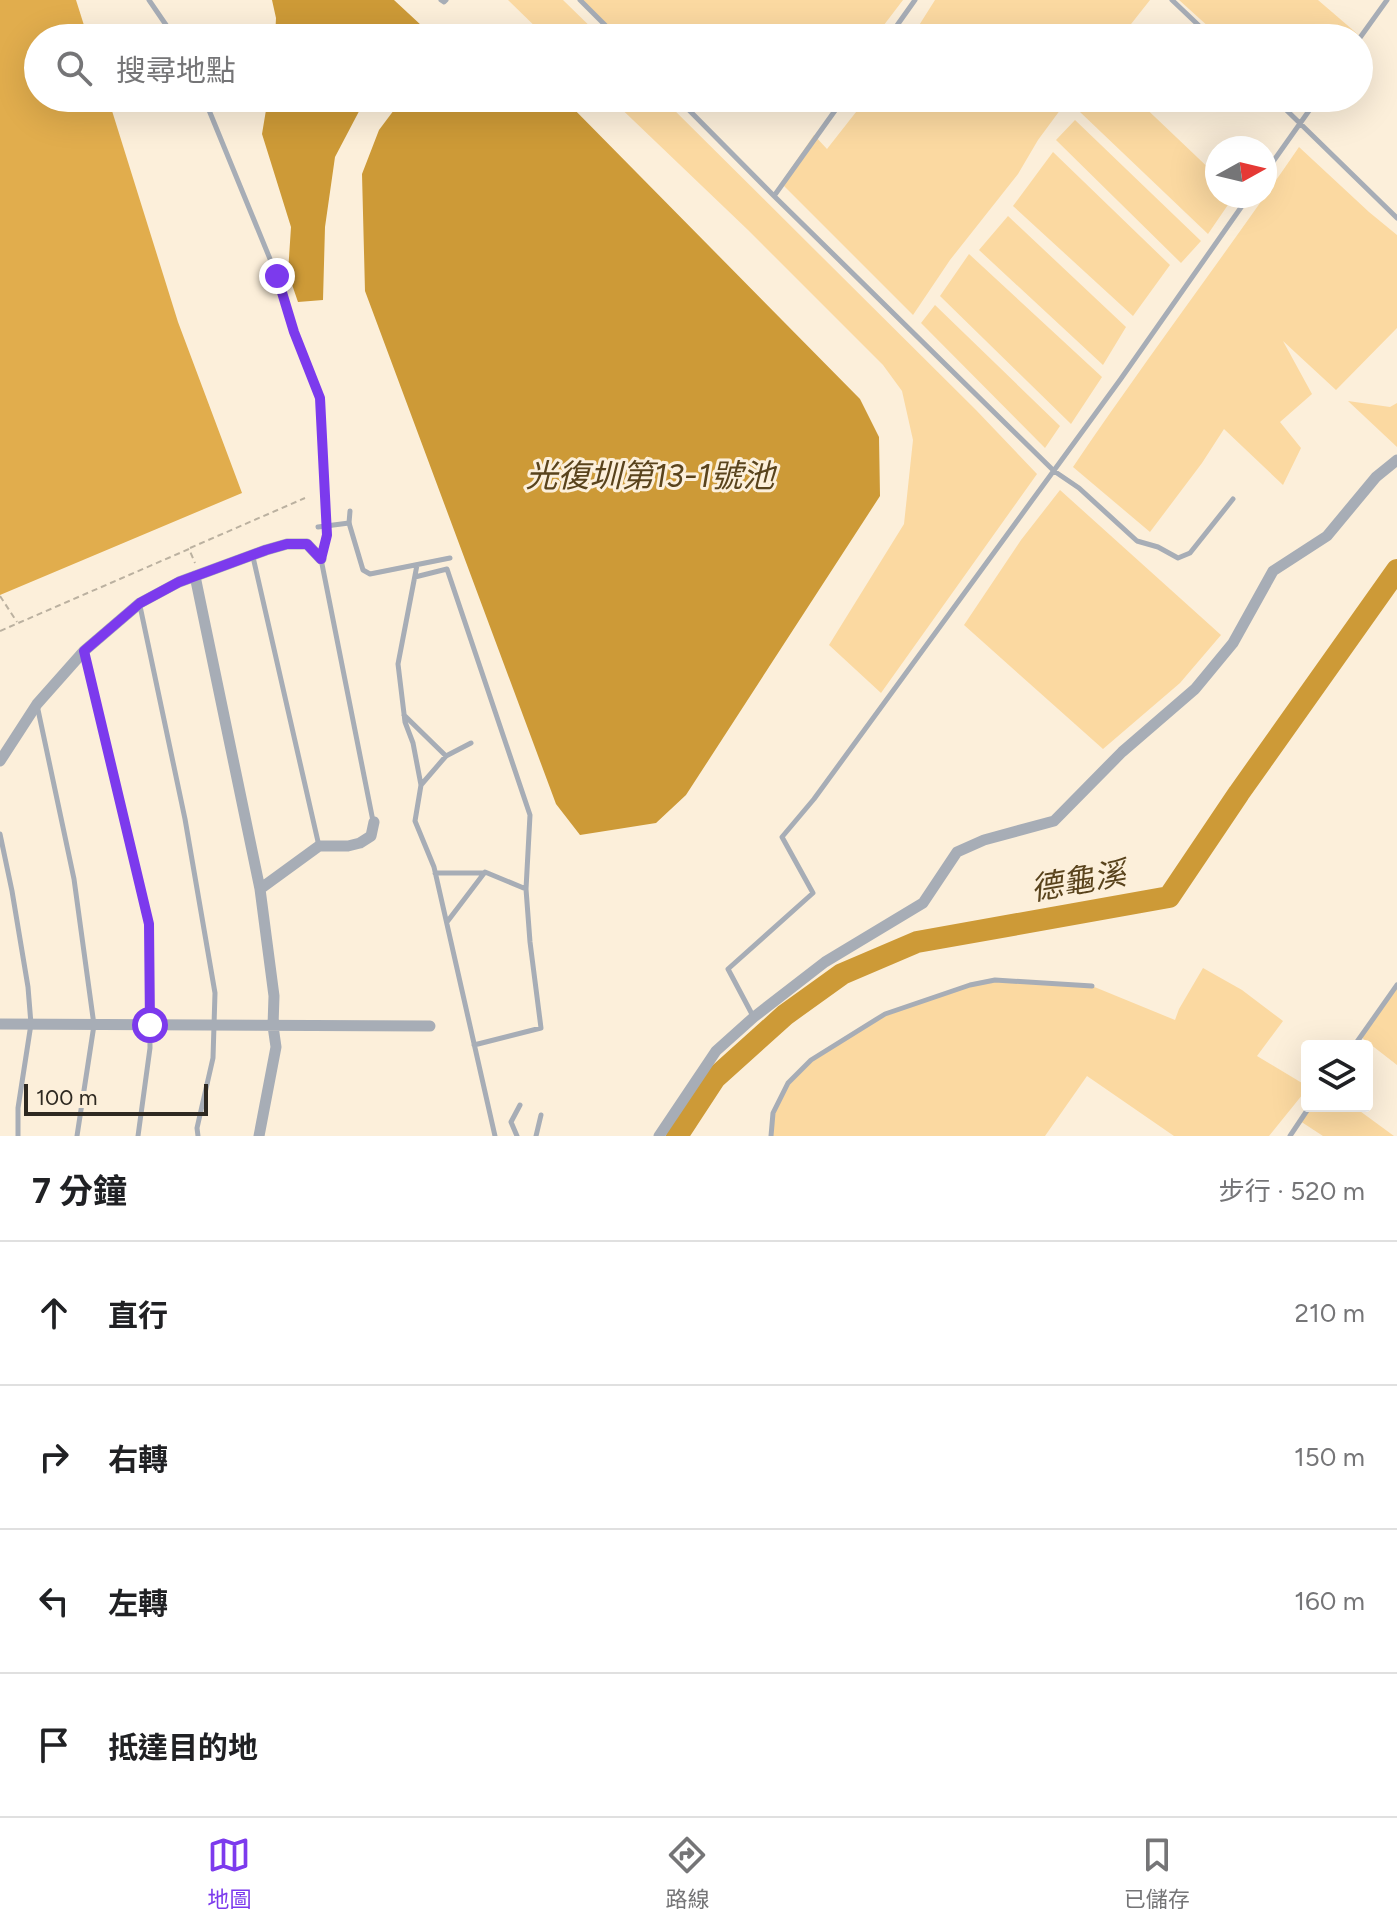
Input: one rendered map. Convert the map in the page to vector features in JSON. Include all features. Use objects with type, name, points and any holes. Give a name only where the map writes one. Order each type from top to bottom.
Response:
[{"type":"street","points":[[659,1136],[716,1051],[825,962],[923,903],[957,852],[984,840],[1054,821],[1122,752],[1195,689],[1233,643],[1273,571],[1327,536],[1376,477],[1397,460]]},
{"type":"street","points":[[0,761],[37,704],[84,651],[140,603],[179,582],[287,544],[307,544],[321,559]]},
{"type":"street","points":[[195,576],[260,889],[274,996],[276,1047],[259,1136]]},
{"type":"street","points":[[260,889],[319,846],[360,843],[371,836],[374,822]]},
{"type":"street","points":[[0,1024],[430,1026]]},
{"type":"lane","points":[[149,0],[165,24]]},
{"type":"lane","points":[[580,0],[604,24]]},
{"type":"lane","points":[[898,24],[915,0]]},
{"type":"lane","points":[[1172,0],[1197,24]]},
{"type":"lane","points":[[1370,24],[1387,0]]},
{"type":"lane","points":[[210,112],[277,276],[294,332],[320,398]]},
{"type":"lane","points":[[691,112],[1054,471],[1079,488],[1137,541],[1158,547],[1178,558],[1190,553],[1233,499]]},
{"type":"lane","points":[[774,196],[834,112]]},
{"type":"lane","points":[[1289,112],[1397,218]]},
{"type":"lane","points":[[1277,156],[1308,112]]},
{"type":"lane","points":[[754,1017],[728,969],[813,893],[782,837],[814,799],[1054,471],[1240,208]]},
{"type":"lane","points":[[350,511],[349,523],[363,570],[370,574],[450,558]]},
{"type":"lane","points":[[318,527],[349,523]]},
{"type":"lane","points":[[327,535],[321,559],[374,822]]},
{"type":"lane","points":[[253,556],[319,846]]},
{"type":"lane","points":[[417,565],[398,664],[405,722],[413,743],[421,785],[415,821],[435,873],[495,1136]]},
{"type":"lane","points":[[415,577],[447,569],[530,815],[526,889],[541,1028],[474,1045]]},
{"type":"lane","points":[[140,603],[197,885],[215,993],[213,1058],[197,1128],[198,1136]]},
{"type":"lane","points":[[84,651],[149,924],[150,1048],[138,1136]]},
{"type":"lane","points":[[37,704],[74,879],[94,1025],[77,1136]]},
{"type":"lane","points":[[404,714],[446,756]]},
{"type":"lane","points":[[421,785],[446,756],[471,743]]},
{"type":"lane","points":[[0,834],[28,987],[31,1024],[18,1108],[18,1136]]},
{"type":"lane","points":[[435,873],[485,872],[526,889]]},
{"type":"lane","points":[[446,923],[485,872]]},
{"type":"lane","points":[[771,1136],[773,1113],[788,1083],[811,1060],[885,1014],[970,985],[995,980],[1092,986]]},
{"type":"lane","points":[[1358,1040],[1397,985]]},
{"type":"lane","points":[[517,1136],[511,1122],[520,1105]]},
{"type":"lane","points":[[1290,1136],[1306,1112]]},
{"type":"lane","points":[[536,1136],[541,1115]]},
{"type":"path","points":[[320,398],[327,535]]},
{"type":"path","points":[[0,631],[305,498]]},
{"type":"path","points":[[189,549],[195,562],[195,576]]},
{"type":"path","points":[[0,596],[17,623]]},
{"type":"shaded area","points":[[0,0],[76,0],[84,24],[24,24],[24,112],[112,112],[178,322],[242,493],[0,595]]},
{"type":"shaded area","points":[[508,0],[563,0],[588,24],[533,24]]},
{"type":"shaded area","points":[[580,0],[903,0],[885,24],[603,24]]},
{"type":"shaded area","points":[[935,0],[1150,0],[1131,24],[920,24]]},
{"type":"shaded area","points":[[1179,0],[1318,0],[1346,24],[1206,24]]},
{"type":"shaded area","points":[[625,112],[676,112],[1037,474],[881,693],[829,645],[904,524],[913,440],[902,391],[883,365]]},
{"type":"shaded area","points":[[856,112],[1059,112],[1018,174],[950,260],[913,315],[781,183],[814,135],[827,149]]},
{"type":"shaded area","points":[[1080,112],[1150,112],[1205,165],[1205,208],[1226,208],[1208,234]]},
{"type":"shaded area","points":[[1075,120],[1201,241],[1181,263],[1056,140]]},
{"type":"shaded area","points":[[1299,147],[1397,235],[1397,328],[1336,390],[1283,341],[1312,394],[1280,422],[1301,448],[1283,485],[1224,429],[1150,532],[1073,467],[1256,208],[1277,208],[1277,178]]},
{"type":"shaded area","points":[[1053,152],[1170,265],[1133,316],[1013,206]]},
{"type":"shaded area","points":[[1008,216],[1126,327],[1103,365],[979,250]]},
{"type":"shaded area","points":[[969,254],[1102,377],[1071,424],[940,296]]},
{"type":"shaded area","points":[[935,305],[1060,426],[1045,448],[921,323]]},
{"type":"shaded area","points":[[1348,401],[1390,407],[1397,403],[1397,447]]},
{"type":"shaded area","points":[[1060,490],[1221,635],[1180,683],[1103,749],[964,625],[1021,540]]},
{"type":"shaded area","points":[[1203,968],[1242,990],[1283,1021],[1257,1056],[1301,1082],[1301,1096],[1269,1136],[1174,1136],[1087,1076],[1045,1136],[771,1136],[773,1113],[788,1083],[811,1060],[885,1014],[970,985],[995,980],[1092,986],[1175,1020]]},
{"type":"shaded area","points":[[1397,985],[1397,1065],[1373,1046],[1373,1040],[1361,1037]]},
{"type":"shaded area","points":[[1306,1112],[1361,1112],[1394,1136],[1323,1136],[1300,1121]]},
{"type":"water","points":[[272,0],[394,0],[420,24],[276,24]]},
{"type":"water","points":[[266,112],[359,112],[335,157],[325,227],[323,300],[298,302],[288,273],[291,227],[262,134]]},
{"type":"water","name":"光復圳第13-1號池","points":[[392,112],[577,112],[860,399],[879,437],[880,496],[686,795],[656,823],[580,835],[556,804],[365,291],[362,174],[379,130]]},
{"type":"waterway","name":"德龜溪","points":[[677,1136],[715,1078],[785,1015],[842,974],[917,942],[1169,897],[1397,570]]},
{"type":"route","points":[[150,1025],[149,924],[84,651],[140,603],[179,582],[287,544],[307,544],[321,559],[327,535],[320,398],[294,332],[277,276]]}]
